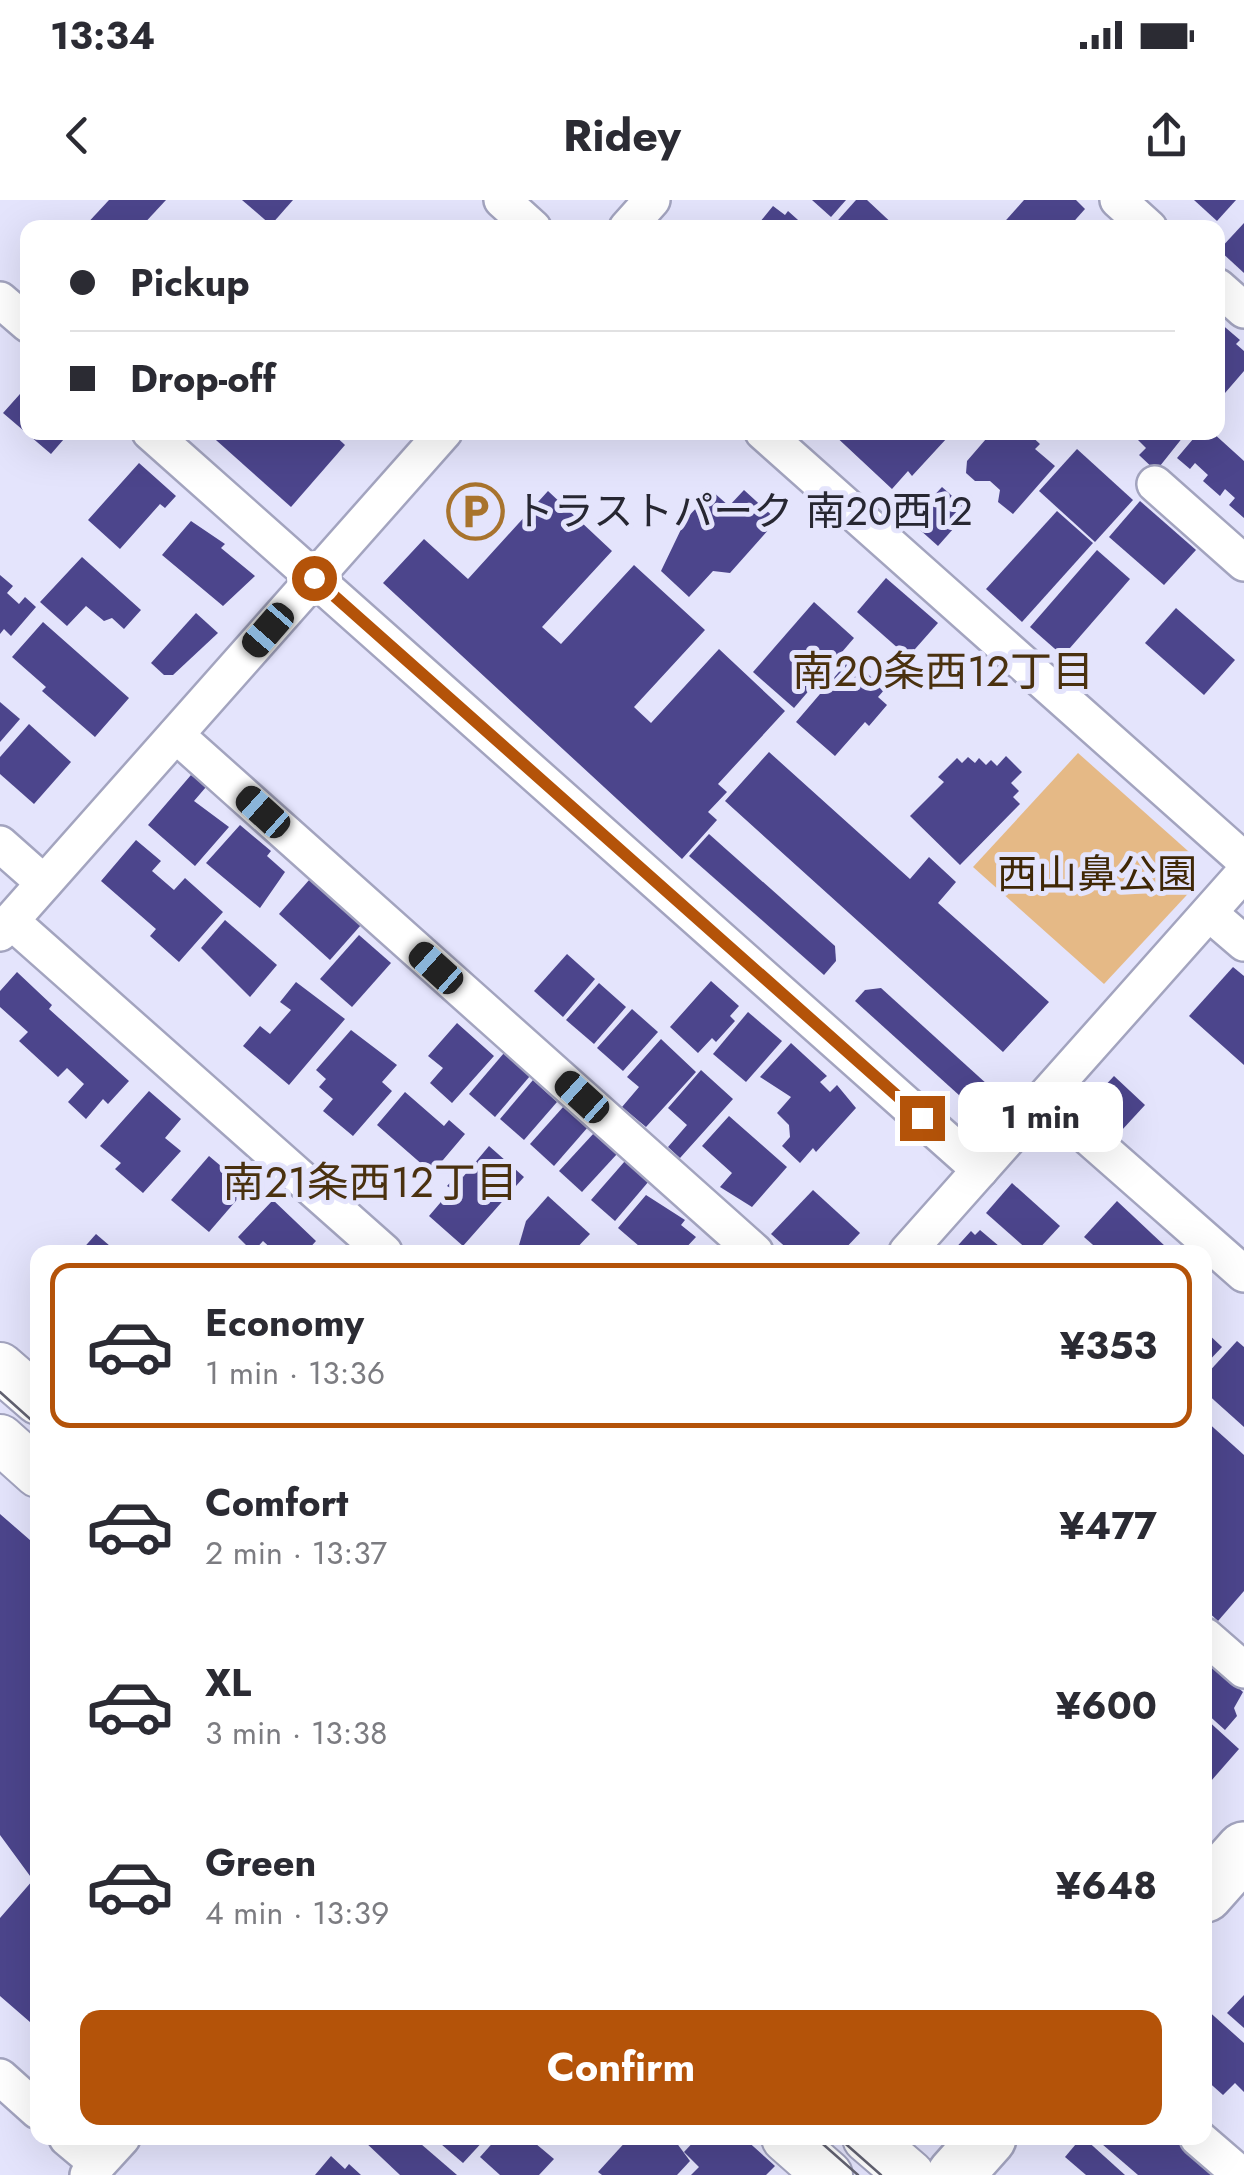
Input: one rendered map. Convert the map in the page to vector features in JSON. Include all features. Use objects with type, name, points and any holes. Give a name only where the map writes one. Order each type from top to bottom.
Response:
[{"type":"highway","points":[[1212,1886],[1244,1850]]},
{"type":"highway","points":[[954,2175],[982,2145]]},
{"type":"main road","points":[[0,1367],[30,1393]]},
{"type":"main road","points":[[0,1440],[30,1465]]},
{"type":"main road","points":[[794,2145],[828,2175]]},
{"type":"main road","points":[[876,2145],[910,2175]]},
{"type":"street","points":[[502,200],[524,220]]},
{"type":"street","points":[[634,220],[652,200]]},
{"type":"street","points":[[1118,200],[1141,220]]},
{"type":"street","points":[[1225,293],[1244,310]]},
{"type":"street","points":[[0,300],[20,317]]},
{"type":"street","points":[[159,440],[980,1170]]},
{"type":"street","points":[[376,1245],[5,927],[437,440]]},
{"type":"street","points":[[772,440],[1244,860]]},
{"type":"street","points":[[1155,484],[1244,563]]},
{"type":"street","points":[[176,735],[747,1245]]},
{"type":"street","points":[[0,844],[44,883]]},
{"type":"street","points":[[913,1245],[1244,874]]},
{"type":"street","points":[[1209,913],[1244,944]]},
{"type":"street","points":[[1044,1098],[1211,1245]]},
{"type":"street","points":[[1212,1246],[1244,1274]]},
{"type":"street","points":[[1212,1642],[1244,1670]]},
{"type":"street","points":[[0,2077],[30,2104]]},
{"type":"street","points":[[73,2145],[93,2170],[116,2145]]},
{"type":"street","points":[[1206,2145],[1241,2175]]},
{"type":"green space","name":"西山鼻公園","points":[[1078,753],[1197,859],[1198,883],[1104,984],[973,867]]},
{"type":"building","points":[[109,200],[166,200],[147,220],[90,220]]},
{"type":"building","points":[[242,200],[293,200],[275,220],[265,220]]},
{"type":"building","points":[[812,200],[846,200],[831,217]]},
{"type":"building","points":[[856,200],[867,200],[888,220],[838,220]]},
{"type":"building","points":[[1024,200],[1076,200],[1085,209],[1075,220],[1006,220]]},
{"type":"building","points":[[1194,200],[1236,200],[1216,220]]},
{"type":"building","points":[[773,206],[798,220],[762,220]]},
{"type":"building","points":[[1244,223],[1244,273],[1225,256],[1225,244]]},
{"type":"building","points":[[1225,327],[1240,340],[1236,344],[1244,351],[1244,371],[1225,393]]},
{"type":"building","points":[[20,394],[20,428],[3,413]]},
{"type":"building","points":[[35,440],[63,440],[51,454]]},
{"type":"building","points":[[216,440],[340,440],[345,445],[291,507]]},
{"type":"building","points":[[840,440],[945,440],[912,476],[908,471],[892,489]]},
{"type":"building","points":[[985,440],[1036,440],[1040,444],[1035,449],[1055,466],[1013,514],[998,502],[1000,490],[990,481],[975,481],[966,473],[967,461]]},
{"type":"building","points":[[1138,440],[1181,440],[1156,471],[1139,455],[1146,448]]},
{"type":"building","points":[[1192,440],[1221,440],[1244,461],[1244,518],[1229,505],[1235,498],[1225,489],[1220,496],[1203,481],[1208,475],[1195,463],[1190,469],[1177,458]]},
{"type":"building","points":[[1077,449],[1133,500],[1095,542],[1039,491]]},
{"type":"building","points":[[139,463],[176,496],[165,508],[160,504],[120,549],[88,520]]},
{"type":"building","points":[[942,487],[969,511],[938,546],[910,521]]},
{"type":"building","points":[[744,490],[777,520],[730,573],[713,571],[689,597],[661,571],[686,519],[712,491],[729,506]]},
{"type":"building","points":[[548,491],[612,551],[542,627],[561,644],[634,565],[705,630],[634,707],[651,723],[719,649],[785,711],[718,784],[727,792],[708,812],[717,820],[682,859],[383,583],[424,539],[468,579]]},
{"type":"building","points":[[1140,501],[1196,550],[1164,585],[1109,537]]},
{"type":"building","points":[[1057,511],[1093,543],[1022,622],[986,589]]},
{"type":"building","points":[[191,521],[225,544],[221,548],[255,576],[223,606],[162,555]]},
{"type":"building","points":[[1097,550],[1130,579],[1063,656],[1030,627]]},
{"type":"building","points":[[82,557],[141,610],[124,629],[112,618],[104,621],[86,606],[67,626],[40,602]]},
{"type":"building","points":[[0,575],[13,586],[7,593],[19,604],[25,597],[36,607],[11,636],[4,629],[0,634]]},
{"type":"building","points":[[886,578],[938,623],[908,657],[857,612]]},
{"type":"building","points":[[814,602],[854,638],[794,708],[753,672]]},
{"type":"building","points":[[1176,608],[1235,660],[1204,695],[1145,643]]},
{"type":"building","points":[[196,613],[218,633],[173,675],[164,675],[151,663]]},
{"type":"building","points":[[43,622],[129,698],[95,737],[42,691],[46,687],[12,657]]},
{"type":"building","points":[[850,659],[885,689],[878,697],[887,705],[869,726],[865,722],[835,756],[796,722]]},
{"type":"building","points":[[0,702],[20,719],[0,742]]},
{"type":"building","points":[[29,724],[71,762],[34,804],[0,774],[0,757]]},
{"type":"building","points":[[769,752],[910,879],[929,857],[956,882],[938,903],[1049,1002],[1003,1052],[725,801]]},
{"type":"building","points":[[1006,756],[1022,772],[1011,783],[1019,791],[1013,797],[1020,804],[960,865],[910,816],[944,782],[938,777],[957,758],[962,763],[968,757],[975,763],[979,758],[986,765],[991,760],[997,766]]},
{"type":"building","points":[[191,775],[206,787],[194,801],[229,827],[195,866],[148,825]]},
{"type":"building","points":[[240,825],[271,851],[267,856],[285,872],[260,908],[206,863]]},
{"type":"building","points":[[709,834],[835,946],[836,961],[824,975],[689,856]]},
{"type":"building","points":[[136,840],[161,861],[152,871],[174,890],[185,878],[223,912],[179,962],[150,936],[156,929],[101,881]]},
{"type":"building","points":[[310,879],[361,925],[330,960],[279,914]]},
{"type":"building","points":[[225,920],[277,965],[250,997],[201,948]]},
{"type":"building","points":[[359,935],[391,963],[352,1007],[320,979]]},
{"type":"building","points":[[567,954],[595,979],[563,1017],[534,991]]},
{"type":"building","points":[[1233,967],[1244,976],[1244,1065],[1189,1016]]},
{"type":"building","points":[[17,972],[52,1005],[49,1009],[129,1081],[108,1104],[103,1099],[86,1119],[68,1102],[84,1084],[67,1068],[58,1077],[19,1041],[28,1032],[0,1007],[0,991]]},
{"type":"building","points":[[711,981],[739,1006],[730,1016],[735,1021],[716,1042],[712,1038],[698,1053],[670,1027]]},
{"type":"building","points":[[296,982],[345,1019],[289,1085],[243,1046],[260,1026],[270,1034],[291,1010],[280,1002]]},
{"type":"building","points":[[599,983],[626,1007],[594,1044],[566,1020]]},
{"type":"building","points":[[881,988],[999,1095],[981,1115],[855,1001],[865,990]]},
{"type":"building","points":[[632,1009],[658,1032],[623,1071],[597,1048]]},
{"type":"building","points":[[748,1012],[782,1041],[746,1082],[713,1054]]},
{"type":"building","points":[[457,1023],[494,1056],[452,1103],[430,1083],[443,1068],[428,1056]]},
{"type":"building","points":[[351,1030],[397,1065],[382,1082],[392,1091],[353,1136],[323,1111],[333,1099],[319,1087],[326,1079],[316,1070]]},
{"type":"building","points":[[661,1039],[696,1072],[646,1127],[622,1107],[639,1087],[627,1077]]},
{"type":"building","points":[[791,1043],[827,1076],[820,1082],[830,1092],[837,1085],[856,1108],[816,1152],[813,1148],[800,1163],[782,1146],[790,1137],[789,1125],[777,1113],[791,1097],[760,1077]]},
{"type":"building","points":[[504,1053],[530,1076],[495,1117],[469,1094]]},
{"type":"building","points":[[701,1070],[733,1099],[680,1158],[668,1147],[687,1125],[668,1108]]},
{"type":"building","points":[[1114,1076],[1145,1105],[1122,1130],[1090,1102]]},
{"type":"building","points":[[533,1080],[557,1102],[524,1140],[500,1119]]},
{"type":"building","points":[[149,1091],[181,1119],[165,1138],[181,1151],[143,1193],[115,1169],[121,1163],[100,1146]]},
{"type":"building","points":[[405,1092],[444,1126],[449,1120],[465,1134],[432,1173],[377,1125]]},
{"type":"building","points":[[564,1106],[588,1127],[554,1166],[530,1144]]},
{"type":"building","points":[[729,1116],[787,1167],[752,1207],[720,1187],[732,1173],[702,1146]]},
{"type":"building","points":[[594,1133],[617,1154],[582,1192],[559,1171]]},
{"type":"building","points":[[489,1146],[524,1177],[462,1245],[429,1216],[452,1189],[447,1186],[459,1173],[463,1177]]},
{"type":"building","points":[[209,1156],[247,1188],[209,1232],[171,1200]]},
{"type":"building","points":[[625,1161],[649,1181],[615,1221],[591,1200]]},
{"type":"building","points":[[1012,1183],[1060,1226],[1042,1245],[1022,1245],[986,1213]]},
{"type":"building","points":[[813,1190],[860,1233],[849,1245],[783,1245],[771,1234]]},
{"type":"building","points":[[646,1195],[685,1220],[681,1225],[696,1237],[689,1245],[638,1245],[618,1228]]},
{"type":"building","points":[[548,1196],[590,1234],[580,1245],[519,1245],[526,1221]]},
{"type":"building","points":[[273,1200],[316,1241],[312,1245],[267,1245],[263,1241],[259,1245],[246,1245],[238,1237]]},
{"type":"building","points":[[1117,1201],[1164,1245],[1093,1245],[1084,1237]]},
{"type":"building","points":[[980,1230],[998,1245],[958,1245],[971,1231],[975,1235]]},
{"type":"building","points":[[96,1234],[109,1245],[86,1245]]},
{"type":"building","points":[[1212,1338],[1222,1347],[1212,1358]]},
{"type":"building","points":[[1237,1341],[1244,1347],[1244,1427],[1212,1398],[1212,1368]]},
{"type":"building","points":[[1212,1426],[1244,1455],[1244,1591],[1218,1621],[1212,1615]]},
{"type":"building","points":[[0,1514],[30,1540],[30,1876],[0,1835]]},
{"type":"building","points":[[1212,1664],[1243,1692],[1234,1708],[1237,1716],[1225,1730],[1212,1718]]},
{"type":"building","points":[[1212,1724],[1239,1749],[1212,1780]]},
{"type":"building","points":[[30,1883],[30,2022],[0,1996],[0,1918]]},
{"type":"building","points":[[1244,1995],[1244,2028],[1227,2013]]},
{"type":"building","points":[[1212,2014],[1244,2043],[1244,2092],[1235,2083],[1223,2095],[1212,2085]]},
{"type":"building","points":[[368,2145],[422,2145],[457,2175],[400,2175]]},
{"type":"building","points":[[442,2145],[480,2145],[463,2163]]},
{"type":"building","points":[[491,2145],[537,2145],[554,2159],[539,2175],[500,2175],[480,2157]]},
{"type":"building","points":[[623,2145],[678,2145],[690,2161],[677,2175],[598,2172]]},
{"type":"building","points":[[690,2145],[752,2145],[775,2166],[766,2175],[691,2175],[699,2167],[684,2152]]},
{"type":"building","points":[[1075,2145],[1092,2145],[1125,2175],[1086,2175],[1065,2157]]},
{"type":"building","points":[[1103,2145],[1180,2145],[1213,2175],[1138,2175]]},
{"type":"building","points":[[331,2156],[345,2169],[349,2164],[361,2175],[315,2175]]},
{"type":"tram line","points":[[0,1392],[30,1419]]},
{"type":"tram line","points":[[824,2145],[858,2175]]},
{"type":"tram line","points":[[847,2145],[881,2175]]},
{"type":"place","name":"トラストパーク 南20西12","points":[[475,511]]},
{"type":"district","name":"南20条西12丁目","points":[[943,671]]},
{"type":"district","name":"南21条西12丁目","points":[[370,1182]]},
{"type":"route","points":[[314,578],[922,1118]]}]
